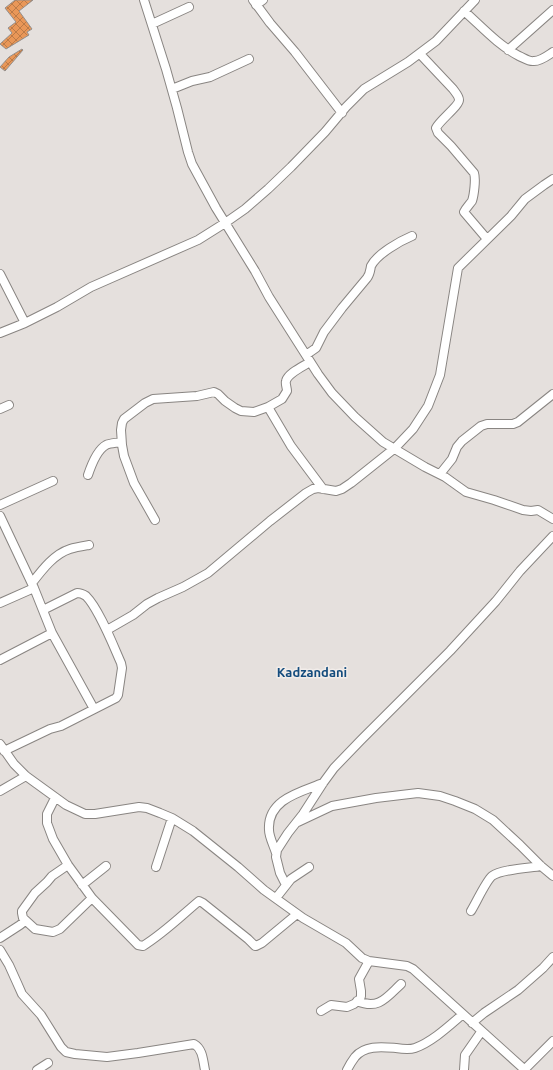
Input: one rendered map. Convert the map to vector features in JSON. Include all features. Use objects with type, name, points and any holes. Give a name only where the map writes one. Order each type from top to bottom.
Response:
[{"type":"street","points":[[144,0],[172,89],[192,164],[225,223],[255,270],[270,297],[310,362],[329,389],[355,417],[378,438],[424,467],[440,474],[470,493],[523,510],[538,510],[553,519]]},
{"type":"street","points":[[264,0],[255,3],[342,113]]},
{"type":"street","points":[[0,332],[25,323],[57,307],[91,287],[198,240],[225,223],[272,185],[313,145],[364,89],[408,62],[436,42],[475,0]]},
{"type":"street","points":[[152,24],[189,7]]},
{"type":"street","points":[[508,50],[553,10]]},
{"type":"street","points":[[464,12],[508,50],[529,61],[545,58],[553,52]]},
{"type":"street","points":[[420,54],[457,94],[459,100],[458,104],[447,114],[436,128],[438,133],[474,173],[476,179],[472,201],[464,212],[487,239]]},
{"type":"street","points":[[172,89],[210,76],[249,59]]},
{"type":"street","points":[[107,630],[133,615],[147,604],[208,573],[306,493],[318,488],[336,491],[342,490],[394,448],[413,429],[428,406],[440,375],[458,268],[511,216],[525,199],[553,179]]},
{"type":"street","points":[[306,355],[316,348],[324,332],[368,278],[372,266],[381,255],[402,240],[412,236]]},
{"type":"street","points":[[0,274],[25,323]]},
{"type":"street","points":[[155,520],[134,483],[124,456],[121,430],[124,419],[145,403],[153,399],[197,396],[214,392],[238,410],[254,412],[268,407],[282,399],[287,391],[286,381],[288,377],[299,368],[310,362]]},
{"type":"street","points":[[440,474],[452,459],[457,447],[462,441],[481,426],[487,424],[513,424],[518,422],[553,394]]},
{"type":"street","points":[[0,409],[9,405]]},
{"type":"street","points":[[268,407],[290,446],[323,489]]},
{"type":"street","points":[[88,475],[93,461],[104,446],[107,444],[122,442]]},
{"type":"street","points":[[0,506],[53,481]]},
{"type":"street","points":[[0,516],[33,586],[52,632],[94,709]]},
{"type":"street","points":[[276,853],[278,847],[334,768],[450,651],[520,571],[553,536]]},
{"type":"street","points":[[0,603],[33,586],[47,564],[60,554],[69,549],[89,545]]},
{"type":"street","points":[[43,610],[77,593],[82,594],[89,600],[98,613],[121,662],[122,668],[119,690],[116,698],[61,726],[2,748],[14,764],[26,776],[66,806],[85,814],[143,807],[172,818],[192,831],[238,867],[264,890],[297,914],[346,943],[362,958],[369,961],[411,968],[525,1070],[553,1041]]},
{"type":"street","points":[[0,660],[52,632]]},
{"type":"street","points":[[0,790],[26,776]]},
{"type":"street","points":[[286,885],[280,873],[276,853],[268,830],[270,820],[275,807],[290,796],[323,783]]},
{"type":"street","points":[[296,823],[332,806],[376,798],[418,793],[440,796],[475,809],[493,820],[553,876]]},
{"type":"street","points":[[55,798],[47,814],[47,824],[52,839],[68,865],[92,898],[138,945],[143,946],[148,943],[199,901],[255,946],[262,943],[297,914]]},
{"type":"street","points":[[156,867],[172,818]]},
{"type":"street","points":[[68,865],[52,876],[35,893],[22,911],[22,916],[35,929],[51,932],[56,931],[60,929],[92,898]]},
{"type":"street","points":[[82,885],[106,866]]},
{"type":"street","points":[[471,911],[493,876],[510,870],[541,866]]},
{"type":"street","points":[[276,898],[295,876],[309,867]]},
{"type":"street","points":[[0,938],[26,921]]},
{"type":"street","points":[[0,950],[9,965],[22,994],[41,1015],[66,1052],[107,1057],[194,1044],[201,1050],[205,1070]]},
{"type":"street","points":[[472,1023],[518,990],[553,957]]},
{"type":"street","points":[[321,1011],[331,1005],[348,1007],[357,1001],[361,996],[359,979],[369,961]]},
{"type":"street","points":[[357,1001],[363,1004],[378,1003],[401,984]]},
{"type":"street","points":[[346,1070],[354,1058],[364,1050],[378,1047],[406,1049],[414,1048],[438,1035],[463,1014]]},
{"type":"street","points":[[464,1070],[465,1055],[481,1032]]},
{"type":"street","points":[[37,1070],[48,1063]]},
{"type":"building","points":[[15,0],[33,0],[19,11],[32,29],[27,32],[29,35],[6,49],[0,44],[12,33],[8,28],[16,22],[5,8]]},
{"type":"building","points":[[22,49],[23,50],[5,71],[0,67],[9,57]]},
{"type":"district","name":"Kadzandani","points":[[312,672]]}]
